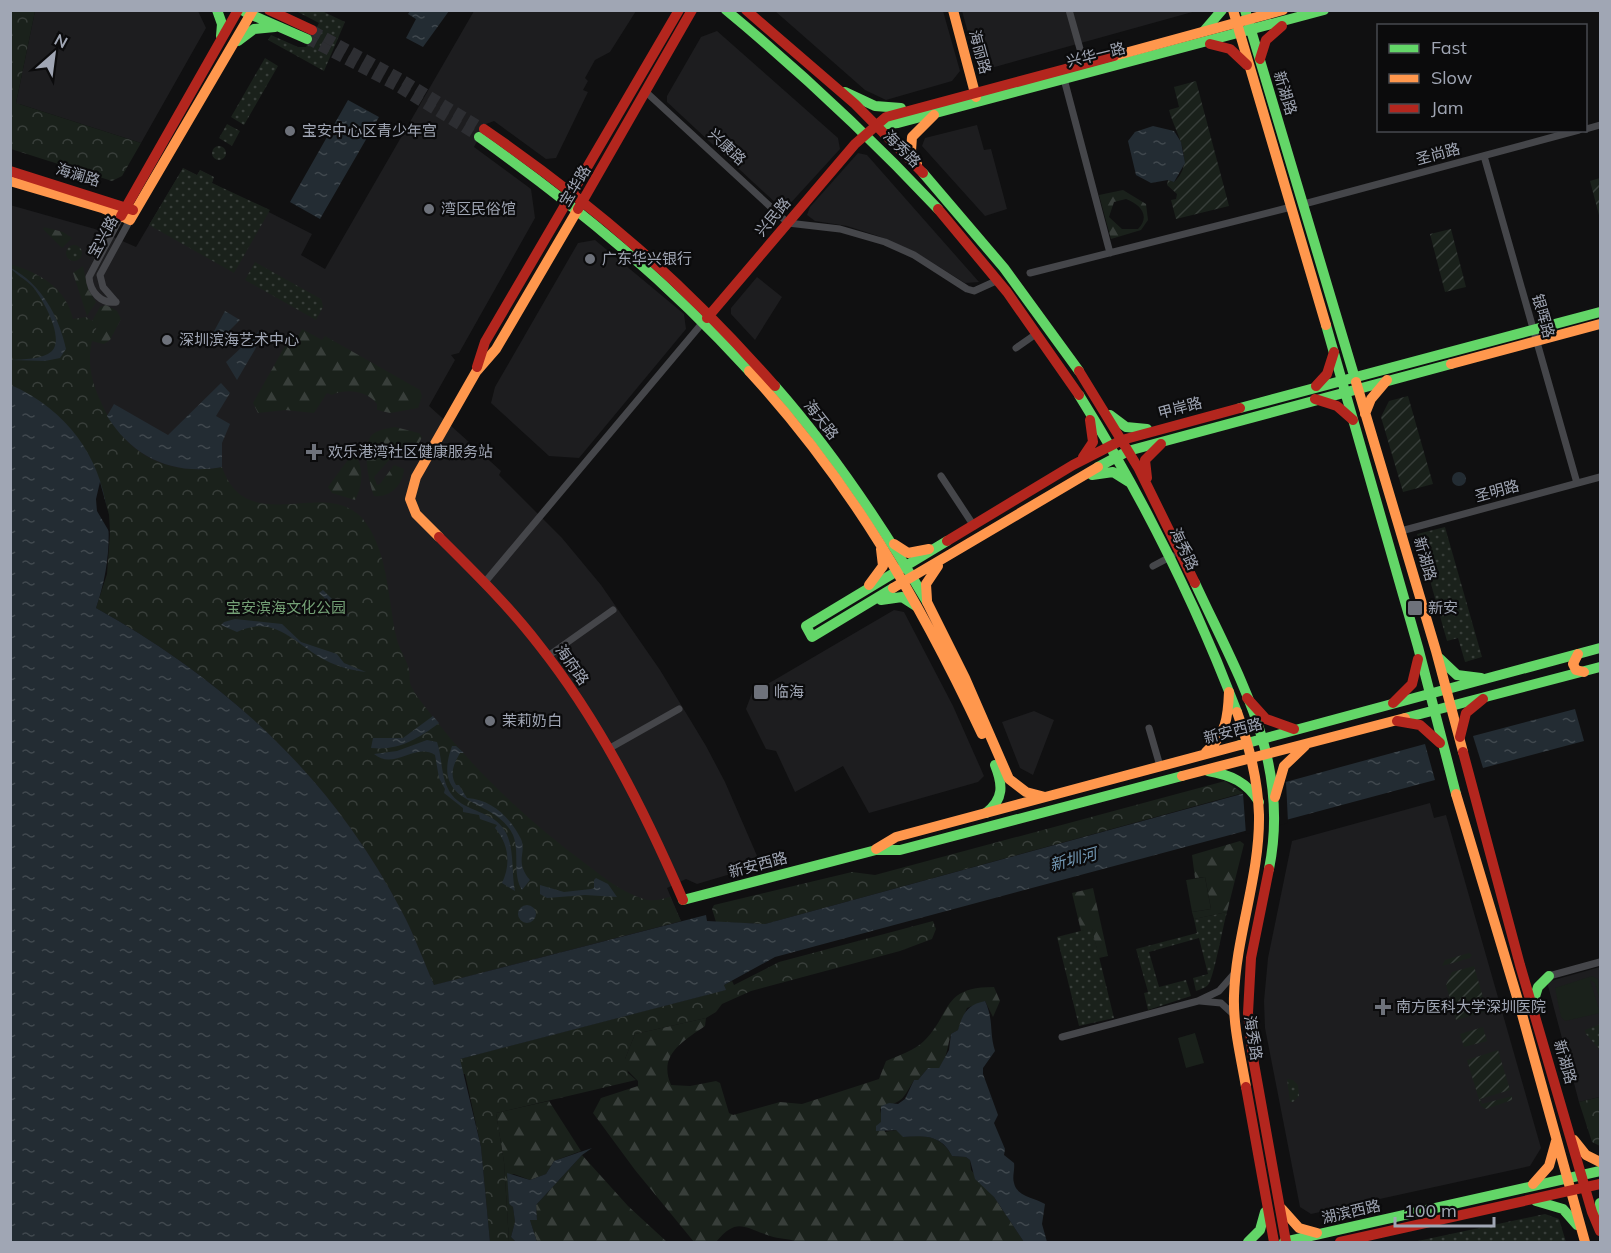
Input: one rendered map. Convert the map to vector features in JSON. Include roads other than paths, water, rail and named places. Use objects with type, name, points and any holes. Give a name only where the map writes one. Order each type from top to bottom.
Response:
[{"type":"main road","points":[[217,10],[222,24],[220,42]]},
{"type":"main road","points":[[268,10],[289,25]]},
{"type":"main road","points":[[280,10],[289,25]]},
{"type":"main road","name":"宝华路","points":[[476,372],[486,342],[680,10]]},
{"type":"main road","name":"宝华路","points":[[417,473],[476,372],[496,349],[692,10]]},
{"type":"main road","name":"海秀路","points":[[726,10],[865,134],[924,193],[996,280],[1036,334],[1110,445],[1172,556],[1248,742],[1259,802],[1258,839],[1233,975],[1233,1014],[1274,1242]]},
{"type":"main road","name":"海秀路","points":[[746,10],[875,125],[927,179],[1017,287],[1100,406],[1153,495],[1246,698],[1267,753],[1275,785],[1275,835],[1249,972],[1247,997],[1252,1053],[1286,1242]]},
{"type":"main road","name":"海丽路","points":[[953,10],[976,97]]},
{"type":"main road","points":[[1222,10],[1200,39],[1230,49],[1250,70]]},
{"type":"main road","name":"新湖路","points":[[1233,10],[1244,24],[1260,62],[1304,204],[1330,297],[1340,352],[1349,384],[1353,420],[1418,647],[1442,747],[1584,1239]]},
{"type":"main road","points":[[1266,10],[1282,11]]},
{"type":"main road","name":"兴华一路","points":[[1244,24],[1294,19],[1324,10]]},
{"type":"main road","points":[[246,11],[289,25],[310,35]]},
{"type":"main road","name":"宝兴路","points":[[128,214],[163,141],[220,42],[246,11]]},
{"type":"main road","name":"宝兴路","points":[[128,214],[174,148],[231,48],[246,11]]},
{"type":"main road","name":"兴华一路","points":[[865,134],[895,113],[1064,79],[1200,39],[1282,11]]},
{"type":"main road","points":[[1260,62],[1263,45],[1269,35],[1294,19]]},
{"type":"main road","name":"新湖路","points":[[1244,24],[1250,70],[1318,300],[1340,352]]},
{"type":"main road","points":[[231,48],[255,29],[289,25]]},
{"type":"main road","name":"兴华一路","points":[[875,125],[898,123],[937,112],[976,97],[1084,63],[1169,47]]},
{"type":"main road","points":[[789,64],[789,56],[794,53],[799,55]]},
{"type":"main road","points":[[832,85],[883,108],[926,105]]},
{"type":"main road","points":[[927,179],[913,158],[910,143],[918,129],[937,112]]},
{"type":"main road","points":[[1268,130],[1272,122],[1280,127]]},
{"type":"main road","name":"海天路","points":[[482,133],[529,158],[571,197],[654,260],[808,426],[908,580],[972,711],[1002,785],[1001,799],[985,814]]},
{"type":"main road","name":"兴民路","points":[[707,317],[865,134]]},
{"type":"main road","points":[[163,141],[174,148]]},
{"type":"main road","name":"海澜路","points":[[10,171],[128,214]]},
{"type":"main road","name":"海澜路","points":[[10,181],[128,214]]},
{"type":"main road","points":[[1318,300],[1326,304],[1330,297]]},
{"type":"main road","name":"甲岸路","points":[[1600,312],[1380,370],[1349,384],[1315,399],[1128,451],[1064,486],[812,637],[806,626],[1073,465],[1122,440],[1315,387],[1349,384],[1387,380],[1600,324]]},
{"type":"main road","points":[[1315,387],[1327,374],[1340,352],[1360,366],[1380,370]]},
{"type":"main road","points":[[1365,418],[1371,399],[1387,380]]},
{"type":"main road","name":"新湖路","points":[[1349,384],[1365,418],[1401,531],[1436,651],[1520,965],[1581,1175],[1600,1231]]},
{"type":"main road","points":[[1315,399],[1337,406],[1353,420]]},
{"type":"main road","points":[[1267,400],[1275,404],[1271,411]]},
{"type":"main road","points":[[1073,465],[1094,442],[1093,430],[1083,403]]},
{"type":"main road","points":[[1100,406],[1126,427],[1163,428]]},
{"type":"main road","points":[[1153,495],[1144,462],[1151,452],[1166,440]]},
{"type":"main road","points":[[1064,486],[1103,472],[1113,472],[1122,476],[1139,494]]},
{"type":"main road","name":"海府路","points":[[417,473],[410,496],[414,510],[484,582],[548,656],[610,748],[636,797],[683,900]]},
{"type":"main road","points":[[880,534],[908,553],[921,552],[954,538]]},
{"type":"main road","points":[[859,595],[876,578],[883,566],[884,556],[880,534]]},
{"type":"main road","points":[[928,606],[926,584],[944,559]]},
{"type":"main road","name":"海天路","points":[[908,580],[928,606],[970,689],[1009,779],[1026,792],[1045,797]]},
{"type":"main road","points":[[867,605],[888,598],[902,597],[927,619]]},
{"type":"main road","points":[[1393,703],[1414,682],[1418,668],[1418,647]]},
{"type":"main road","name":"新安西路","points":[[683,900],[876,849],[896,837],[913,832],[1600,648]]},
{"type":"main road","points":[[1436,651],[1444,665],[1460,676],[1473,679],[1490,677]]},
{"type":"main road","points":[[1578,654],[1573,664],[1576,669],[1584,672]]},
{"type":"main road","name":"新安西路","points":[[876,849],[900,850],[916,846],[1600,667]]},
{"type":"main road","points":[[1204,754],[1226,730],[1230,716],[1229,692]]},
{"type":"main road","points":[[1246,698],[1266,719],[1297,730]]},
{"type":"main road","points":[[1460,746],[1464,716],[1482,699]]},
{"type":"main road","points":[[1388,722],[1408,722],[1420,725],[1432,734],[1442,747]]},
{"type":"main road","points":[[1275,785],[1287,761],[1311,742]]},
{"type":"main road","points":[[1202,771],[1233,776],[1255,790]]},
{"type":"main road","points":[[913,832],[916,846]]},
{"type":"main road","points":[[1520,965],[1530,975],[1550,976]]},
{"type":"main road","points":[[1534,1008],[1536,991],[1550,976]]},
{"type":"main road","points":[[1545,1098],[1553,1102],[1558,1094]]},
{"type":"main road","points":[[1569,1131],[1581,1151],[1600,1162]]},
{"type":"main road","points":[[1524,1188],[1539,1180],[1547,1169],[1556,1138]]},
{"type":"main road","name":"湖滨西路","points":[[1286,1242],[1600,1171]]},
{"type":"main road","name":"湖滨西路","points":[[1340,1242],[1600,1184]]},
{"type":"main road","points":[[1264,1193],[1270,1198],[1276,1192]]},
{"type":"main road","points":[[1531,1200],[1563,1209],[1572,1217],[1584,1239]]},
{"type":"main road","points":[[1600,1203],[1600,1231]]},
{"type":"main road","points":[[1279,1204],[1299,1228],[1323,1234]]},
{"type":"main road","points":[[1248,1242],[1260,1230],[1266,1206]]},
{"type":"street","points":[[1069,10],[1084,63]]},
{"type":"street","points":[[1064,79],[1110,253]]},
{"type":"street","name":"兴康路","points":[[646,92],[788,223]]},
{"type":"street","name":"圣尚路","points":[[1304,204],[1572,132]]},
{"type":"street","name":"银晖路","points":[[1484,156],[1577,483]]},
{"type":"street","points":[[1030,273],[1291,207]]},
{"type":"street","name":"宝兴路","points":[[128,214],[101,270],[101,282],[116,302],[109,302],[92,290],[89,277],[128,214]]},
{"type":"street","points":[[788,223],[840,229],[885,242],[914,255],[967,289],[974,291],[996,280]]},
{"type":"street","points":[[484,582],[707,317]]},
{"type":"street","points":[[1016,348],[1036,334]]},
{"type":"street","points":[[942,476],[974,526]]},
{"type":"street","name":"圣明路","points":[[1401,531],[1600,477]]},
{"type":"street","points":[[1153,566],[1172,556]]},
{"type":"street","points":[[548,656],[613,610]]},
{"type":"street","points":[[610,748],[679,709]]},
{"type":"street","points":[[1149,728],[1160,766]]},
{"type":"street","points":[[1550,976],[1600,962]]},
{"type":"street","points":[[1062,1037],[1198,1001],[1219,991],[1233,975]]},
{"type":"street","points":[[1198,1001],[1221,1003],[1233,1014]]},
{"type":"water","points":[[410,11],[449,11],[423,47],[406,38],[416,19],[408,14]]},
{"type":"water","points":[[348,100],[379,117],[320,219],[290,202]]},
{"type":"water","points":[[1153,126],[1174,131],[1181,142],[1185,163],[1174,182],[1168,180],[1151,183],[1136,175],[1128,141],[1135,132]]},
{"type":"water","points":[[11,268],[40,292],[53,313],[66,349],[60,358],[45,361],[11,360],[48,354],[55,345],[56,337],[51,318],[41,299],[32,286]]},
{"type":"water","points":[[225,311],[240,320],[217,343],[212,335]]},
{"type":"water","points":[[259,331],[264,334],[237,380],[226,362]]},
{"type":"water","points":[[221,383],[230,393],[216,416],[230,424],[222,443],[222,467],[187,469],[156,461],[129,443],[107,416],[114,404],[168,435]]},
{"type":"water","name":"新圳河","points":[[11,385],[42,403],[67,424],[86,450],[99,478],[107,509],[109,541],[105,574],[96,608],[144,636],[231,700],[271,736],[308,775],[342,817],[373,862],[406,919],[434,985],[706,915],[707,921],[765,924],[1425,744],[1435,780],[775,957],[724,985],[726,990],[460,1059],[481,1147],[490,1242],[11,1242]]},
{"type":"water","points":[[1456,472],[1462,472],[1466,479],[1462,486],[1456,486],[1452,482],[1452,476]]},
{"type":"water","points":[[323,590],[349,616],[307,610],[263,609],[289,603],[331,609],[331,604],[319,593]]},
{"type":"water","points":[[235,619],[282,624],[301,642],[337,654],[344,663],[366,672],[330,662],[274,628],[251,627],[237,632],[221,625]]},
{"type":"water","points":[[1575,709],[1584,741],[1483,768],[1473,736]]},
{"type":"water","points":[[433,716],[439,723],[415,739],[390,748],[371,748],[373,738],[403,738]]},
{"type":"water","points":[[427,740],[437,742],[444,776],[452,795],[464,805],[494,819],[505,831],[512,852],[515,891],[502,883],[507,869],[507,855],[500,834],[495,828],[497,825],[480,819],[479,815],[463,812],[463,808],[444,793],[445,789],[439,778],[435,755],[420,752],[389,760],[374,754],[397,751]]},
{"type":"water","points":[[452,746],[456,746],[464,753],[460,753],[453,769],[456,785],[459,785],[467,798],[484,802],[499,811],[512,824],[521,839],[523,868],[530,880],[522,890],[517,877],[513,835],[493,814],[456,792],[449,781],[447,766]]},
{"type":"water","points":[[596,878],[608,884],[617,897],[585,895],[547,898],[540,894],[540,885],[564,892],[591,889],[594,888]]},
{"type":"water","points":[[523,905],[531,905],[536,910],[534,921],[523,923],[518,918],[518,910]]},
{"type":"water","points":[[985,1001],[990,1014],[995,1051],[983,1068],[983,1074],[998,1115],[994,1123],[1005,1149],[1004,1155],[1014,1163],[1013,1181],[1016,1188],[1022,1194],[1045,1204],[1042,1224],[1047,1242],[1024,1242],[994,1197],[975,1179],[970,1160],[966,1157],[952,1156],[943,1144],[932,1138],[903,1137],[896,1130],[876,1131],[876,1126],[881,1122],[881,1106],[889,1103],[898,1104],[905,1099],[914,1080],[918,1080],[928,1068],[939,1068],[949,1050],[951,1034],[958,1030],[964,1014],[970,1007]]},
{"type":"water","points":[[592,1148],[582,1155],[536,1205],[537,1220],[530,1220],[537,1242],[516,1242],[511,1237],[515,1222],[513,1207],[509,1204],[507,1173],[530,1180],[546,1174],[554,1161]]},
{"type":"tunnel","points":[[312,30],[400,78],[484,129]]},
{"type":"tunnel","points":[[307,39],[396,86],[479,137]]},
{"type":"place","name":"宝安中心区青少年宫","points":[[290,131]]},
{"type":"place","name":"湾区民俗馆","points":[[429,209]]},
{"type":"place","name":"广东华兴银行","points":[[590,259]]},
{"type":"place","name":"深圳滨海艺术中心","points":[[167,340]]},
{"type":"place","name":"欢乐港湾社区健康服务站","points":[[314,452]]},
{"type":"place","name":"新安","points":[[1415,608]]},
{"type":"place","name":"临海","points":[[761,692]]},
{"type":"place","name":"茉莉奶白","points":[[490,721]]},
{"type":"place","name":"南方医科大学深圳医院","points":[[1383,1007]]},
{"type":"park label","name":"宝安滨海文化公园","points":[[286,608]]}]
